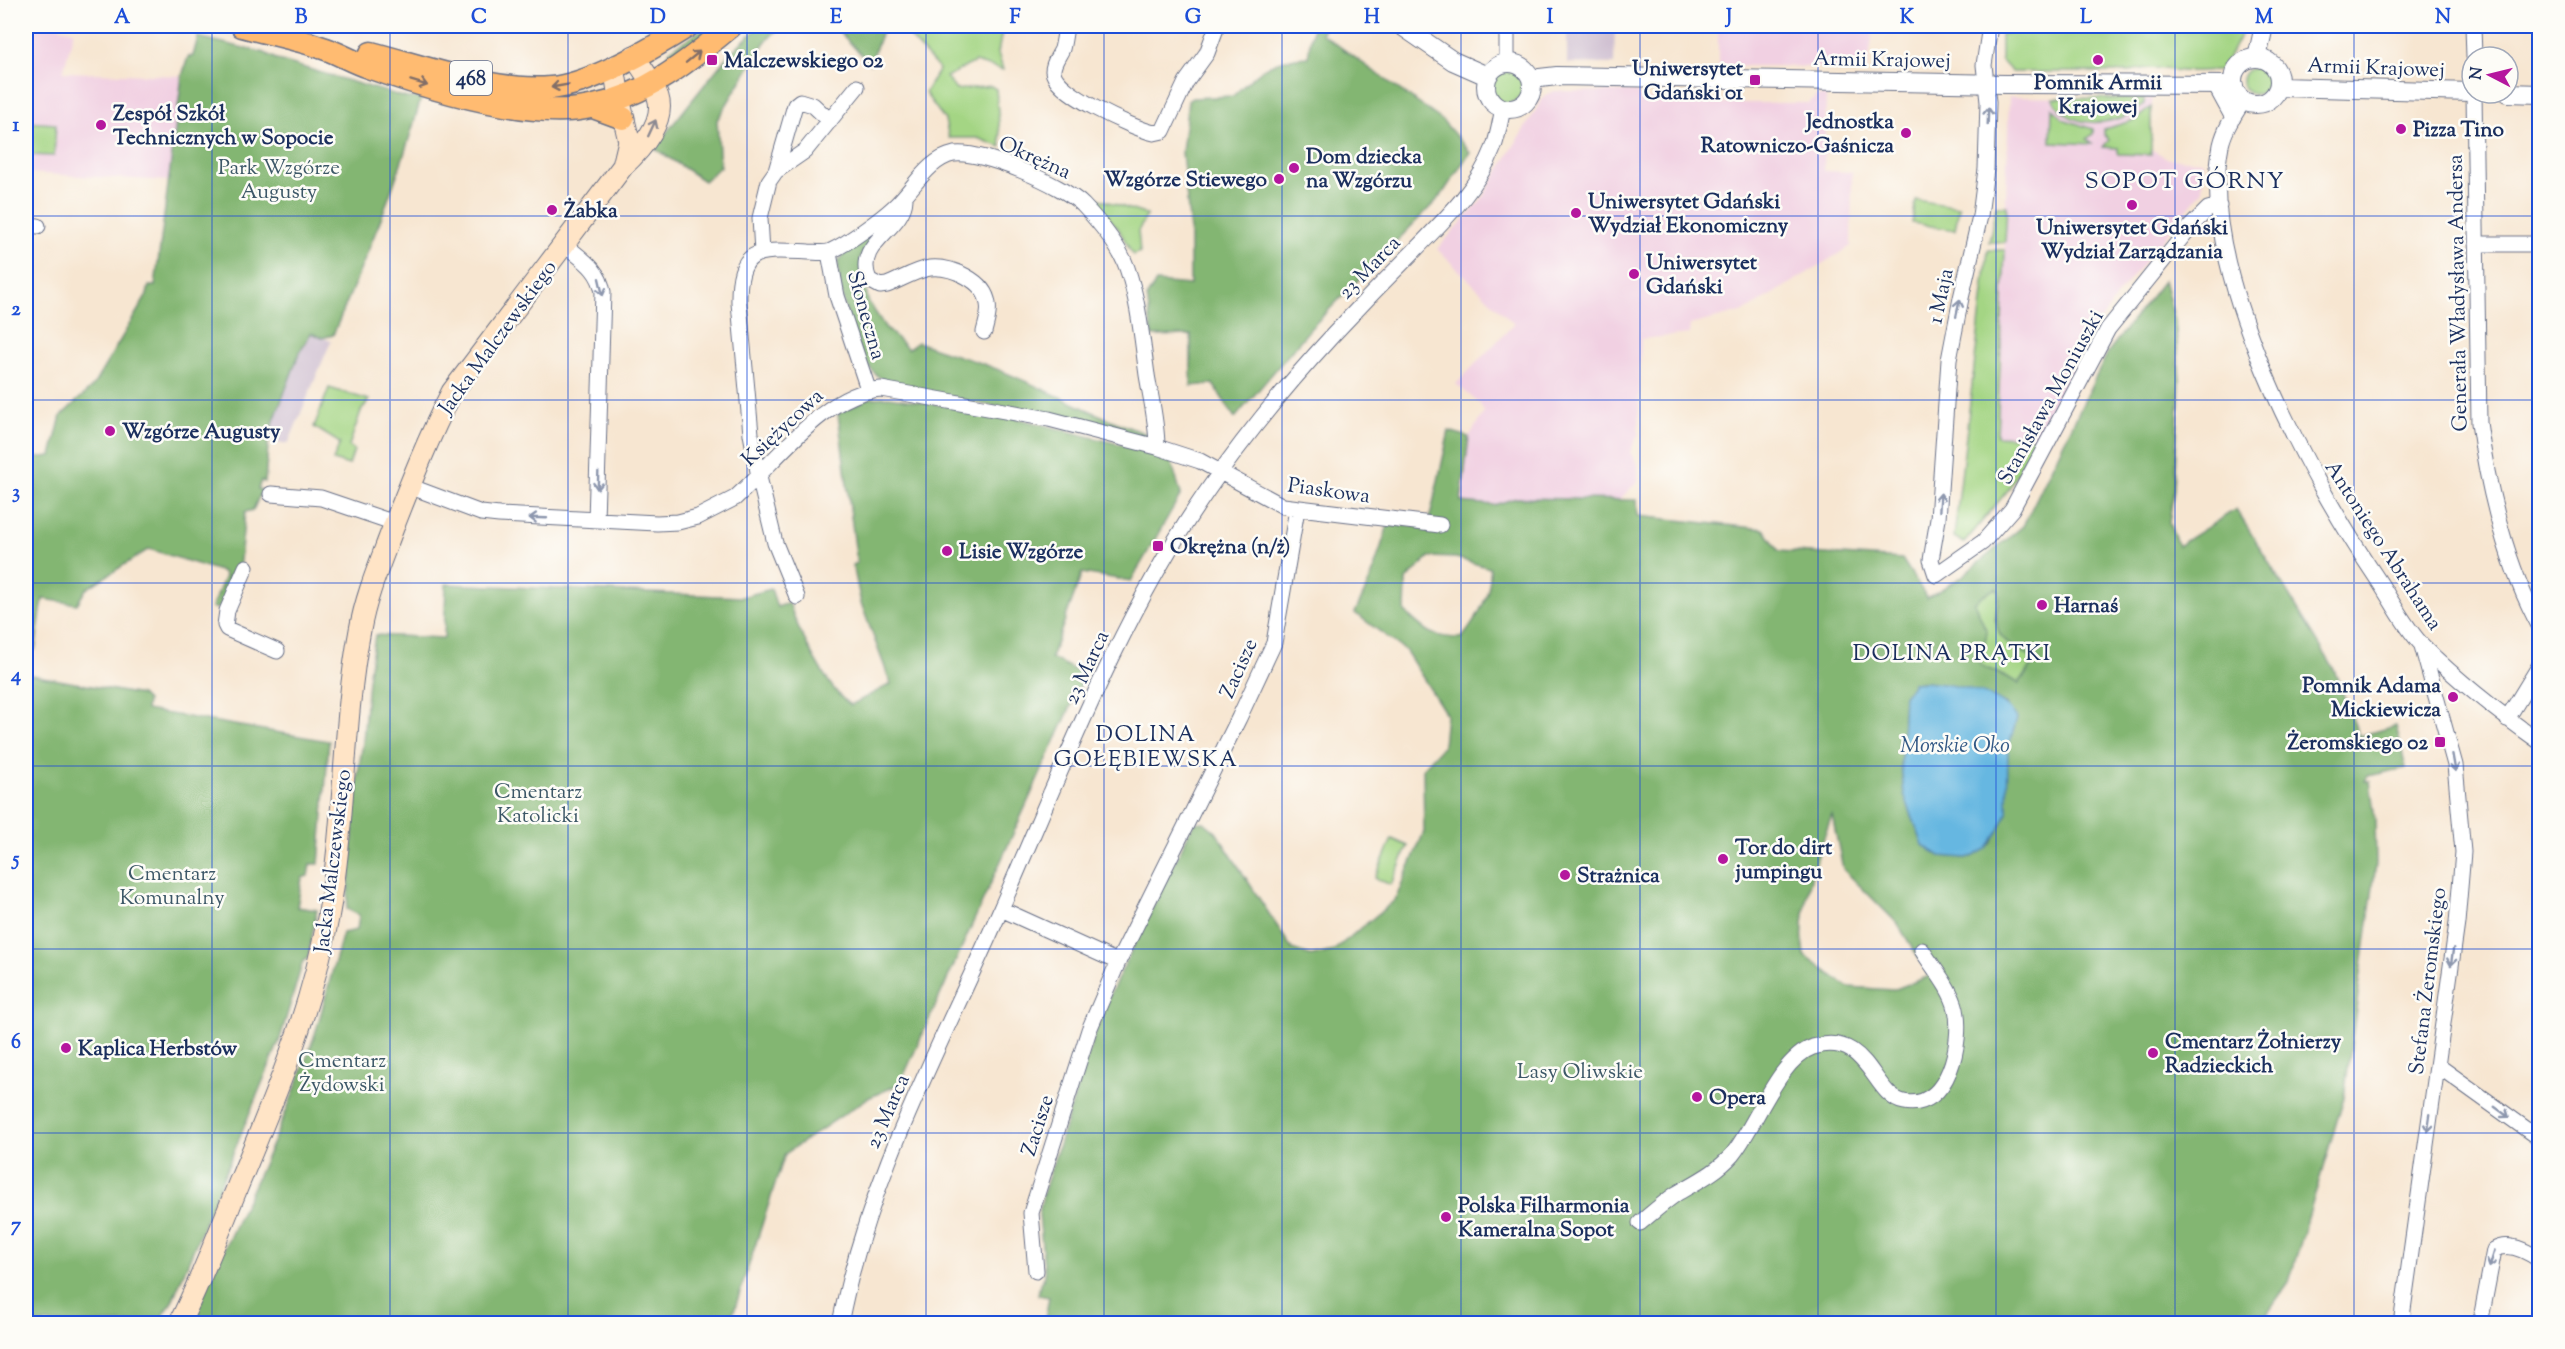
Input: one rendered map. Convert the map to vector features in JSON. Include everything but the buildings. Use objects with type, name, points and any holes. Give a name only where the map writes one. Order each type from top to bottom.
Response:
[{"type":"main road","name":"468","points":[[325,48],[369,53],[481,81],[529,88],[570,85],[597,76],[688,26]]},
{"type":"main road","points":[[621,108],[652,84],[672,73],[731,26]]},
{"type":"main road","name":"468","points":[[254,27],[325,48],[367,67],[491,102],[547,111],[593,107],[621,108]]},
{"type":"main road","name":"Jacka Malczewskiego","points":[[179,1323],[280,1086],[311,992],[329,917],[350,695],[360,627],[372,585],[409,486],[436,422],[452,392],[623,166],[645,141],[659,112],[658,99],[652,84],[624,61]]},
{"type":"main road","name":"Jacka Malczewskiego","points":[[623,166],[629,141],[621,108],[624,61]]},
{"type":"street","points":[[1066,26],[1061,51],[1054,65],[1053,72],[1056,80],[1096,110],[1154,133],[1163,131],[1168,124],[1185,82],[1207,53],[1217,26]]},
{"type":"street","points":[[1402,26],[1453,61],[1487,76]]},
{"type":"street","points":[[1507,26],[1507,62]]},
{"type":"street","name":"1 Maja","points":[[1936,575],[1932,560],[1938,519],[1949,360],[1960,298],[1980,216],[1986,169],[1988,102],[1984,65],[1990,26]]},
{"type":"street","points":[[2257,58],[2264,26]]},
{"type":"street","points":[[2473,26],[2474,45]]},
{"type":"street","points":[[2231,90],[2260,104],[2275,94],[2279,78],[2272,64],[2257,58],[2239,66],[2235,72],[2231,90],[2232,118]]},
{"type":"street","points":[[1507,62],[1519,65],[1531,79],[1531,93],[1528,99],[1517,107],[1503,108],[1490,99],[1485,84],[1487,76],[1495,66],[1507,62]]},
{"type":"street","name":"Armii Krajowej","points":[[1531,79],[1560,76],[2231,90]]},
{"type":"street","points":[[776,171],[805,152],[857,87]]},
{"type":"street","name":"Armii Krajowej","points":[[2278,87],[2460,92]]},
{"type":"street","name":"Antoniego Abrahama","points":[[2231,90],[2232,118],[2221,145],[2219,206],[2223,234],[2237,295],[2258,355],[2312,474],[2350,539],[2422,646],[2507,719],[2540,742]]},
{"type":"street","points":[[2520,93],[2540,94]]},
{"type":"street","points":[[762,252],[762,205],[766,189],[776,171],[795,105],[800,101],[813,105],[830,121]]},
{"type":"street","name":"Generała Władysława Andersa","points":[[2473,105],[2478,397],[2483,455],[2504,537],[2540,627]]},
{"type":"street","name":"23 Marca","points":[[840,1323],[855,1257],[882,1176],[1126,631],[1170,551],[1220,473],[1255,427],[1332,335],[1460,202],[1479,176],[1494,149],[1503,108]]},
{"type":"street","name":"Okrężna","points":[[829,253],[893,208],[941,158],[958,154],[983,156],[1041,180],[1081,204],[1101,225],[1126,267],[1144,350],[1157,447]]},
{"type":"street","name":"Okrężna","points":[[905,196],[903,210],[875,243],[868,255],[866,266],[869,280],[880,286],[887,285],[927,268],[943,269],[963,275],[986,296],[988,313],[984,332]]},
{"type":"street","name":"Stanisława Moniuszki","points":[[1936,575],[1983,542],[2012,509],[2108,329],[2191,226],[2208,209],[2219,206]]},
{"type":"street","points":[[564,244],[590,264],[603,292],[596,520]]},
{"type":"street","points":[[2476,244],[2540,244]]},
{"type":"street","points":[[797,597],[775,543],[759,477],[751,434],[738,282],[748,259],[762,252],[829,253]]},
{"type":"street","name":"Słoneczna","points":[[829,253],[837,296],[868,389]]},
{"type":"street","name":"Księżycowa","points":[[409,486],[481,513],[525,518],[657,524],[678,522],[698,516],[735,498],[831,405],[868,389],[881,388],[1049,419],[1157,447],[1200,461],[1220,473]]},
{"type":"street","name":"Piaskowa","points":[[1220,473],[1271,501],[1297,509],[1440,525]]},
{"type":"street","points":[[271,494],[321,498],[395,523]]},
{"type":"street","name":"Zacisze","points":[[1036,1271],[1030,1213],[1089,1030],[1118,962],[1274,643],[1297,509]]},
{"type":"street","points":[[246,567],[227,611],[225,625],[227,629],[277,651]]},
{"type":"street","name":"Stefana Żeromskiego","points":[[2401,1323],[2457,923],[2463,852],[2455,765],[2422,646]]},
{"type":"street","points":[[2507,719],[2540,665]]},
{"type":"street","points":[[1001,909],[1118,962]]},
{"type":"street","points":[[1640,1222],[1665,1202],[1722,1166],[1741,1143],[1783,1073],[1801,1054],[1813,1047],[1835,1045],[1861,1056],[1892,1097],[1904,1102],[1918,1102],[1934,1093],[1945,1081],[1953,1064],[1959,1030],[1956,1008],[1951,996],[1922,950]]},
{"type":"street","points":[[2437,1065],[2540,1139]]},
{"type":"street","points":[[2480,1323],[2493,1250],[2509,1247],[2523,1250],[2540,1260]]},
{"type":"shaded area","name":"Zespół Szkół Technicznych w Sopocie","points":[[26,26],[60,26],[60,28],[74,31],[63,72],[182,76],[169,181],[26,173]]},
{"type":"shaded area","points":[[1567,26],[1615,26],[1614,64],[1567,63]]},
{"type":"shaded area","points":[[1718,26],[1874,26],[1867,70],[1786,66],[1718,66]]},
{"type":"shaded area","points":[[2009,26],[2154,26],[2144,30],[2032,30],[2006,33]]},
{"type":"shaded area","name":"Uniwersytet Gdański","points":[[1554,91],[1636,92],[1644,99],[1728,103],[1809,103],[1816,96],[1826,96],[1824,171],[1852,172],[1851,246],[1745,311],[1690,325],[1689,334],[1641,339],[1638,435],[1630,452],[1638,465],[1638,481],[1619,500],[1516,498],[1494,505],[1461,502],[1469,437],[1484,412],[1480,404],[1456,384],[1514,324],[1437,249],[1479,203],[1545,95]]},
{"type":"shaded area","points":[[2009,97],[2152,99],[2151,149],[2169,159],[2203,161],[2202,191],[2116,297],[2089,338],[2036,438],[1997,436],[2001,374]]},
{"type":"shaded area","points":[[311,333],[331,341],[288,444],[269,442],[269,434],[300,351]]},
{"type":"green space","points":[[709,26],[721,26],[673,63],[668,59],[670,50]]},
{"type":"green space","points":[[760,26],[781,26],[765,42],[717,120],[720,167],[704,181],[654,148],[729,54]]},
{"type":"green space","points":[[834,26],[884,26],[870,64]]},
{"type":"green space","points":[[911,26],[1003,26],[998,53],[1003,70],[975,62],[946,77],[956,90],[991,86],[996,89],[1001,147],[977,138],[949,138],[945,120],[925,93],[939,69],[910,37]]},
{"type":"green space","points":[[1313,26],[1326,26],[1321,33],[1443,121],[1470,152],[1441,196],[1310,329],[1235,418],[1213,384],[1191,386],[1191,335],[1152,336],[1147,296],[1156,282],[1190,285],[1190,230],[1182,152],[1188,101],[1192,98],[1233,96],[1250,79],[1274,63],[1308,57]]},
{"type":"green space","points":[[2154,26],[2245,26],[2219,70],[2189,71],[2150,68],[2129,72],[2012,72],[2001,60],[2001,34],[2032,30],[2144,30]]},
{"type":"green space","name":"Park Wzgórze Augusty","points":[[198,37],[265,53],[278,60],[407,98],[421,98],[392,188],[333,335],[322,338],[311,333],[300,351],[269,434],[265,482],[261,481],[258,489],[262,490],[253,510],[245,512],[239,570],[233,570],[228,580],[233,583],[218,609],[212,607],[225,576],[223,572],[149,549],[86,589],[77,604],[43,599],[35,650],[26,650],[26,459],[51,456],[61,416],[93,386],[147,295],[149,286],[155,286],[182,76],[188,57],[193,56]]},
{"type":"green space","points":[[2255,68],[2264,72],[2268,81],[2264,90],[2255,94],[2246,90],[2242,81],[2246,72]]},
{"type":"green space","points":[[1507,71],[1518,76],[1523,87],[1518,98],[1507,103],[1496,98],[1491,87],[1496,76]]},
{"type":"green space","points":[[2053,98],[2144,99],[2144,104],[2123,117],[2096,122],[2070,117],[2060,109]]},
{"type":"green space","points":[[2052,107],[2063,119],[2093,129],[2093,134],[2087,139],[2092,144],[2051,142]]},
{"type":"green space","points":[[2151,107],[2151,155],[2118,154],[2118,148],[2103,147],[2109,140],[2104,134],[2104,129],[2135,120]]},
{"type":"green space","points":[[26,122],[56,124],[54,156],[26,155]]},
{"type":"green space","points":[[1088,195],[1147,215],[1138,231],[1140,252],[1133,255],[1118,228]]},
{"type":"green space","points":[[1916,200],[1959,207],[1955,230],[1912,223]]},
{"type":"green space","points":[[1996,206],[2007,206],[2005,242],[1989,242]]},
{"type":"green space","points":[[883,227],[860,257],[868,301],[885,327],[908,349],[918,342],[997,369],[1147,434],[1147,438],[914,390],[879,377],[862,356],[855,340],[841,289],[838,261],[854,242]]},
{"type":"green space","points":[[1988,250],[2005,250],[1997,436],[2036,438],[2008,490],[1964,543],[1954,537]]},
{"type":"green space","name":"Lasy Oliwskie","points":[[2164,280],[2175,321],[2180,380],[2174,488],[2169,523],[2178,546],[2236,509],[2333,667],[2359,736],[2396,726],[2406,768],[2368,776],[2365,781],[2370,781],[2375,820],[2376,864],[2344,1097],[2289,1282],[2263,1319],[2229,1313],[2226,1324],[1047,1324],[1045,1319],[1049,1297],[1038,1295],[1040,1283],[1045,1276],[1039,1215],[1043,1194],[1103,1009],[1194,823],[1204,822],[1216,832],[1292,949],[1313,956],[1333,951],[1395,900],[1424,832],[1423,768],[1443,746],[1446,714],[1406,651],[1355,613],[1371,578],[1388,525],[1428,526],[1449,431],[1469,437],[1461,502],[1494,505],[1516,498],[1637,500],[1638,516],[1764,529],[1779,551],[1902,559],[1927,598],[1960,578],[2023,526],[2108,352]],"holes":[[[1429,557],[1456,558],[1490,568],[1486,596],[1473,623],[1462,638],[1436,635],[1405,612],[1406,580]],[[1996,588],[1999,592],[1996,616],[2001,636],[2036,661],[2019,683],[1980,665],[1987,632],[1974,603]],[[1924,682],[1956,687],[1987,696],[2007,705],[2007,813],[1991,844],[1974,856],[1966,858],[1940,856],[1923,845],[1904,794],[1901,764],[1904,696],[1913,683]],[[1832,815],[1843,869],[1897,923],[1930,976],[1893,990],[1848,987],[1804,955],[1803,920],[1815,866]]]},
{"type":"green space","points":[[329,388],[369,400],[361,411],[349,446],[354,450],[349,465],[333,460],[340,443],[314,427]]},
{"type":"green space","points":[[889,397],[1004,415],[1170,457],[1181,494],[1131,581],[1082,573],[1051,658],[1085,675],[900,1084],[868,1098],[785,1154],[730,1323],[190,1324],[272,1144],[302,1071],[315,1034],[343,933],[357,930],[359,915],[347,909],[357,780],[375,635],[444,638],[446,584],[742,597],[771,589],[777,607],[789,603],[806,643],[824,674],[833,688],[851,705],[891,684],[861,603],[853,565],[857,563],[838,414],[869,398]]},
{"type":"green space","points":[[1996,588],[1999,592],[1995,620],[2025,654],[2036,661],[2019,683],[1979,665],[1987,632],[1974,603]]},
{"type":"green space","name":"Cmentarz Komunalny","points":[[26,674],[141,695],[147,701],[146,710],[329,741],[319,864],[310,864],[308,876],[302,878],[297,907],[317,910],[308,958],[303,961],[279,1042],[171,1304],[158,1323],[26,1323]]},
{"type":"green space","points":[[1392,839],[1408,846],[1391,885],[1375,878]]},
{"type":"water","name":"Morskie Oko","points":[[1924,682],[1962,687],[1988,695],[2000,701],[2017,718],[2008,748],[2007,813],[1986,849],[1974,856],[1966,858],[1940,856],[1923,845],[1904,794],[1901,763],[1904,696],[1913,683]]},
{"type":"place","name":"Malczewskiego 02","points":[[712,60]]},
{"type":"place","name":"Pomnik Armii Krajowej","points":[[2098,60]]},
{"type":"place","name":"Uniwersytet Gdański 01","points":[[1755,80]]},
{"type":"place","name":"Zespół Szkół Technicznych w Sopocie","points":[[101,125]]},
{"type":"place","name":"Pizza Tino","points":[[2401,129]]},
{"type":"place","name":"Jednostka Ratowniczo-Gaśnicza","points":[[1906,133]]},
{"type":"place","name":"Dom dziecka na Wzgórzu","points":[[1294,168]]},
{"type":"place","name":"Wzgórze Stiewego","points":[[1279,179]]},
{"type":"place","name":"Uniwersytet Gdański Wydział Zarządzania","points":[[2132,205]]},
{"type":"place","name":"Żabka","points":[[552,210]]},
{"type":"place","name":"Uniwersytet Gdański Wydział Ekonomiczny","points":[[1576,213]]},
{"type":"place","name":"Uniwersytet Gdański","points":[[1634,274]]},
{"type":"place","name":"Wzgórze Augusty","points":[[110,431]]},
{"type":"place","name":"Okrężna (n/ż)","points":[[1158,546]]},
{"type":"place","name":"Lisie Wzgórze","points":[[947,551]]},
{"type":"place","name":"Harnaś","points":[[2042,605]]},
{"type":"place","name":"Pomnik Adama Mickiewicza","points":[[2453,697]]},
{"type":"place","name":"Żeromskiego 02","points":[[2440,742]]},
{"type":"place","name":"Tor do dirt jumpingu","points":[[1723,859]]},
{"type":"place","name":"Strażnica","points":[[1565,875]]},
{"type":"place","name":"Kaplica Herbstów","points":[[66,1048]]},
{"type":"place","name":"Cmentarz Żołnierzy Radzieckich","points":[[2153,1053]]},
{"type":"place","name":"Opera","points":[[1697,1097]]},
{"type":"place","name":"Polska Filharmonia Kameralna Sopot","points":[[1446,1217]]},
{"type":"district","name":"SOPOT GÓRNY","points":[[2185,180]]},
{"type":"district","name":"DOLINA PRĄTKI","points":[[1952,652]]},
{"type":"district","name":"DOLINA GOŁĘBIEWSKA","points":[[1146,746]]},
{"type":"park label","name":"Cmentarz Katolicki","points":[[538,803]]},
{"type":"park label","name":"Cmentarz Żydowski","points":[[342,1072]]}]
